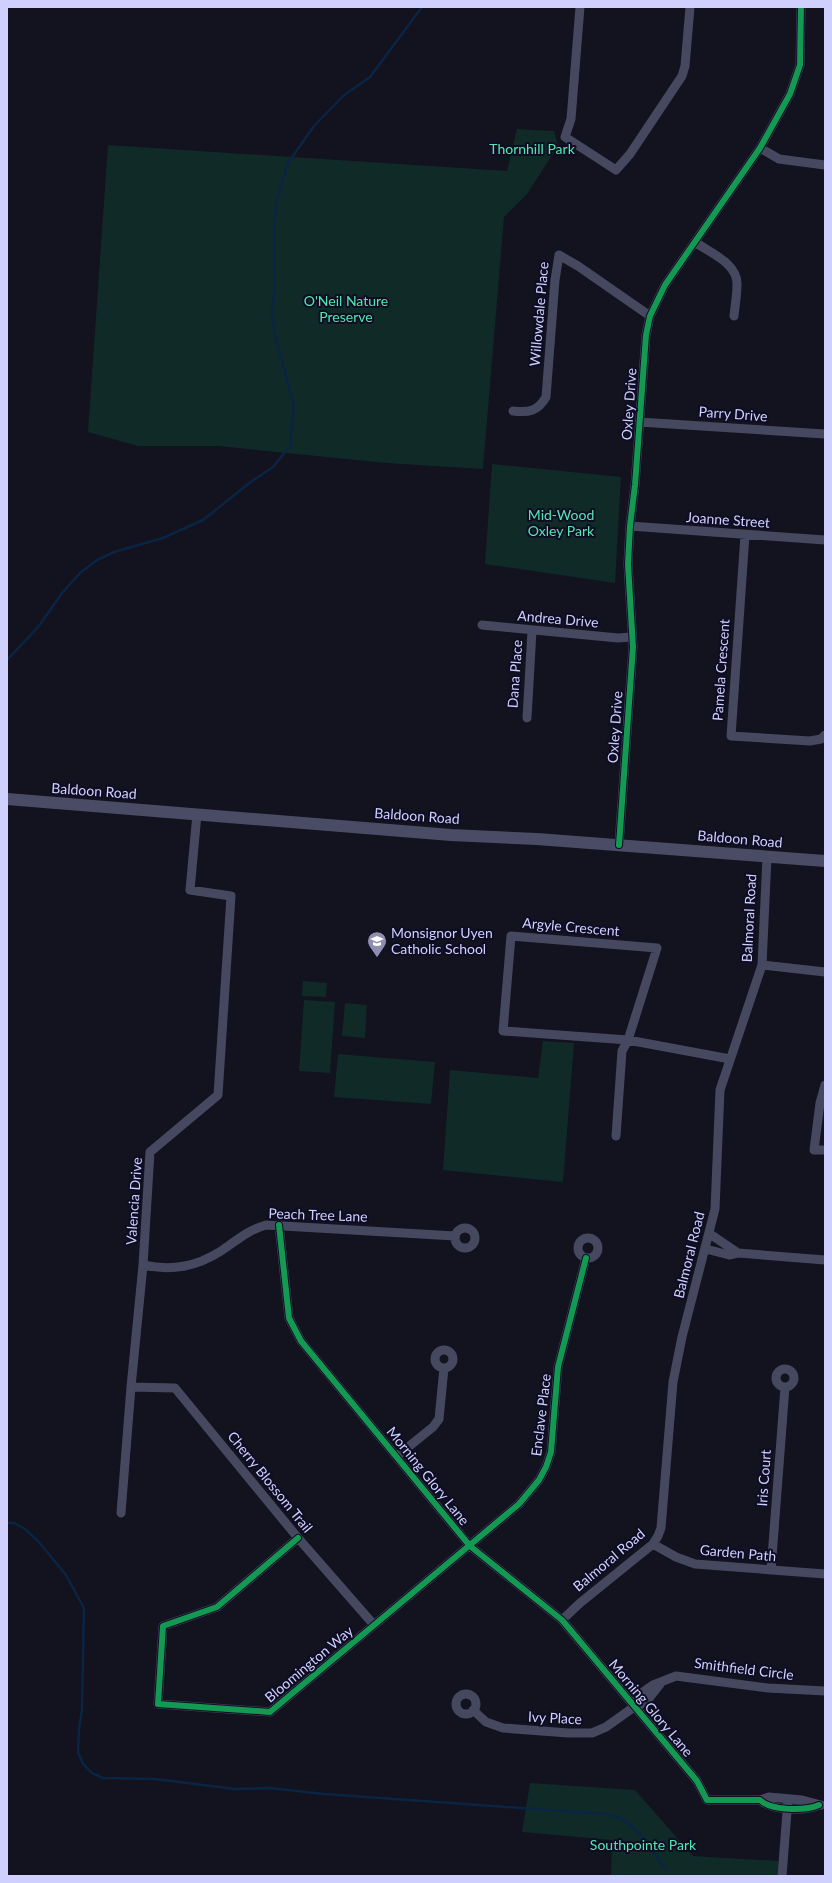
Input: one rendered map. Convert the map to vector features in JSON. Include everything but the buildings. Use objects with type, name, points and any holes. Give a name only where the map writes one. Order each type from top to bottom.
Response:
[{"type":"street","points":[[580,7],[571,119],[565,137],[616,170],[630,154],[682,76],[685,66],[690,7]]},
{"type":"street","name":"Oxley Drive","points":[[619,845],[633,647],[631,637],[628,564],[630,526],[640,422],[646,335],[650,316],[665,285],[760,148],[790,94],[800,65],[801,7]]},
{"type":"street","points":[[760,148],[779,159],[825,165]]},
{"type":"street","points":[[695,242],[732,268],[738,284],[734,316]]},
{"type":"street","name":"Willowdale Place","points":[[513,412],[532,412],[538,408],[546,397],[555,280],[559,255],[578,266],[650,316]]},
{"type":"street","name":"Parry Drive","points":[[640,422],[825,434]]},
{"type":"street","points":[[825,427],[825,434]]},
{"type":"street","name":"Joanne Street","points":[[630,526],[825,540]]},
{"type":"street","name":"Pamela Crescent","points":[[745,535],[731,736],[810,741],[821,739],[825,735]]},
{"type":"street","name":"Andrea Drive","points":[[482,625],[532,631],[618,638],[631,637]]},
{"type":"street","name":"Dana Place","points":[[527,718],[532,631]]},
{"type":"street","name":"Baldoon Road","points":[[7,799],[450,835],[537,839],[825,861]]},
{"type":"street","name":"Valencia Drive","points":[[121,1513],[143,1265],[150,1152],[218,1095],[231,896],[190,890],[197,814]]},
{"type":"street","name":"Balmoral Road","points":[[562,1620],[580,1603],[653,1544],[658,1536],[662,1523],[673,1382],[682,1337],[706,1250],[715,1209],[720,1090],[762,965],[767,857]]},
{"type":"street","name":"Argyle Crescent","points":[[628,1040],[657,948],[511,936],[503,1031],[628,1040],[730,1059]]},
{"type":"street","points":[[762,965],[825,972]]},
{"type":"street","points":[[616,1136],[622,1051],[628,1040]]},
{"type":"street","points":[[825,1085],[820,1103],[814,1150],[825,1150]]},
{"type":"street","name":"Peach Tree Lane","points":[[143,1265],[160,1268],[189,1266],[206,1260],[253,1228],[266,1225],[455,1236]]},
{"type":"street","name":"Morning Glory Lane","points":[[279,1225],[287,1306],[294,1330],[301,1341],[470,1546],[562,1620],[696,1781],[707,1800],[760,1800],[767,1805],[788,1804],[810,1809],[822,1805]]},
{"type":"street","points":[[710,1234],[738,1253]]},
{"type":"street","points":[[706,1250],[729,1255],[738,1253],[825,1260]]},
{"type":"street","name":"Enclave Place","points":[[470,1546],[519,1504],[531,1491],[546,1467],[551,1452],[558,1367],[586,1258]]},
{"type":"street","points":[[397,1456],[433,1427],[439,1419],[444,1368]]},
{"type":"street","name":"Cherry Blossom Trail","points":[[131,1387],[175,1388],[298,1538],[374,1625]]},
{"type":"street","name":"Iris Court","points":[[771,1570],[785,1387]]},
{"type":"street","name":"Bloomington Way","points":[[298,1538],[217,1607],[163,1626],[158,1704],[270,1712],[470,1546]]},
{"type":"street","name":"Garden Path","points":[[653,1544],[676,1557],[695,1564],[825,1574]]},
{"type":"street","name":"Smithfield Circle","points":[[634,1707],[639,1695],[653,1685],[661,1683],[669,1678],[681,1675],[768,1688],[825,1692]]},
{"type":"street","name":"Ivy Place","points":[[473,1710],[486,1722],[503,1728],[585,1734],[592,1733],[606,1727],[634,1707]]},
{"type":"street","points":[[782,1876],[788,1804]]},
{"type":"green space","name":"O'Neil Nature Preserve","points":[[517,129],[554,131],[558,146],[527,194],[504,217],[483,469],[386,463],[218,446],[138,446],[88,432],[108,145],[507,171]]},
{"type":"green space","name":"Mid-Wood Oxley Park","points":[[492,464],[621,477],[615,583],[485,564]]},
{"type":"green space","points":[[303,981],[327,983],[326,997],[302,996]]},
{"type":"green space","points":[[304,1000],[335,1002],[330,1073],[299,1071]]},
{"type":"green space","points":[[345,1003],[367,1005],[365,1038],[342,1036]]},
{"type":"green space","points":[[543,1041],[574,1043],[563,1182],[443,1170],[450,1070],[538,1078]]},
{"type":"green space","points":[[338,1054],[435,1062],[431,1104],[334,1097]]},
{"type":"green space","name":"Southpointe Park","points":[[530,1783],[635,1790],[693,1856],[779,1861],[777,1876],[611,1876],[612,1840],[522,1832]]},
{"type":"waterway","points":[[7,660],[39,626],[62,593],[81,572],[97,560],[114,552],[163,538],[203,520],[252,481],[273,467],[290,446],[294,406],[276,340],[272,314],[275,288],[274,228],[277,199],[288,163],[314,126],[343,96],[370,77],[422,7]]},
{"type":"waterway","points":[[7,1523],[14,1523],[25,1529],[38,1541],[66,1575],[84,1608],[82,1710],[79,1728],[78,1752],[83,1764],[92,1773],[103,1778],[155,1779],[235,1789],[270,1788],[324,1794],[612,1815],[624,1820],[638,1832],[666,1870]]},
{"type":"cycle path","points":[[619,845],[633,647],[628,564],[630,526],[635,485],[646,335],[650,316],[665,285],[760,148],[790,94],[800,65],[801,7]]},
{"type":"cycle path","points":[[279,1225],[289,1318],[301,1341],[470,1546],[562,1620],[697,1781],[707,1800],[760,1800],[765,1804],[788,1809],[813,1807],[819,1805]]},
{"type":"cycle path","points":[[298,1538],[217,1607],[163,1626],[158,1704],[270,1712],[519,1504],[539,1480],[546,1467],[551,1452],[558,1367],[586,1258]]},
{"type":"place","name":"Monsignor Uyen Catholic School","points":[[377,958]]},
{"type":"park label","name":"Thornhill Park","points":[[532,149]]}]
